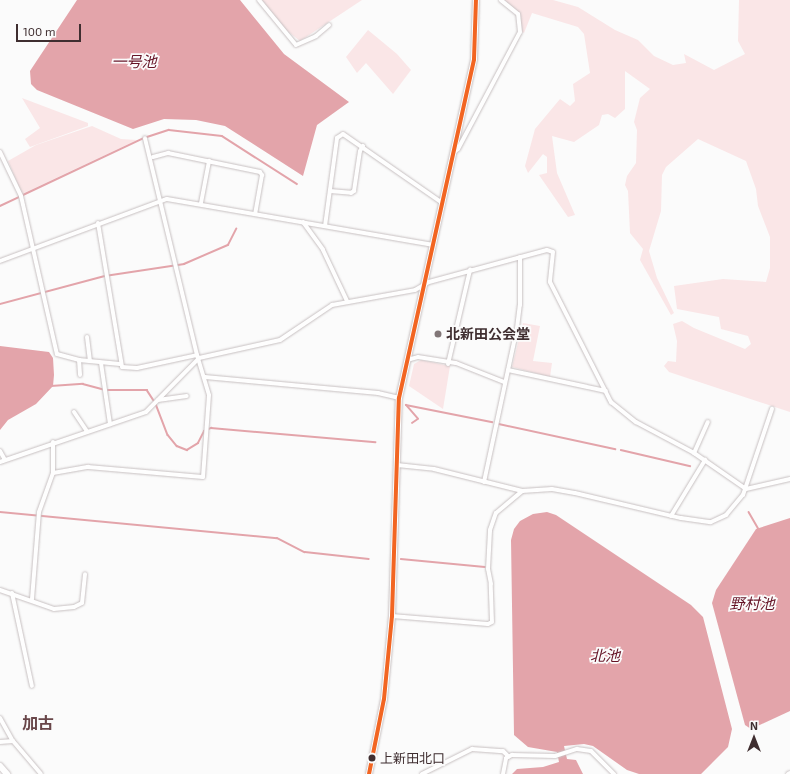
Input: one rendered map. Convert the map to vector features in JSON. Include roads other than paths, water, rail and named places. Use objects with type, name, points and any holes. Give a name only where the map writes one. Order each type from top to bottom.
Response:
[{"type":"main road","points":[[369,774],[384,699],[392,616],[399,398],[474,59],[476,0]]},
{"type":"main road","points":[[0,766],[7,774]]},
{"type":"street","points":[[259,0],[296,45],[316,36],[329,25]]},
{"type":"street","points":[[453,153],[458,149],[520,32],[518,14],[501,0]]},
{"type":"street","points":[[325,226],[338,137],[345,134],[442,202]]},
{"type":"street","points":[[53,473],[88,467],[203,477],[210,406],[205,377],[198,356],[162,199],[145,138]]},
{"type":"street","points":[[330,191],[352,193],[354,191],[360,151],[363,146]]},
{"type":"street","points":[[0,152],[21,196],[57,354],[79,360],[120,364]]},
{"type":"street","points":[[152,157],[168,153],[260,172],[262,175],[255,213]]},
{"type":"street","points":[[201,203],[208,161]]},
{"type":"street","points":[[0,261],[162,199],[201,203],[432,245]]},
{"type":"street","points":[[303,222],[323,250],[347,301]]},
{"type":"street","points":[[98,223],[120,364],[126,370],[280,340],[326,307],[347,301],[415,290],[470,270],[547,250],[553,252],[550,282],[606,391],[622,412],[694,453],[746,489],[790,479]]},
{"type":"street","points":[[484,482],[520,305],[520,257]]},
{"type":"street","points":[[448,364],[470,270]]},
{"type":"street","points":[[87,337],[90,361]]},
{"type":"street","points":[[0,462],[53,442],[146,412],[198,356]]},
{"type":"street","points":[[407,360],[418,357],[448,364],[456,363],[504,382]]},
{"type":"street","points":[[79,360],[80,375]]},
{"type":"street","points":[[101,363],[110,424]]},
{"type":"street","points":[[508,370],[606,391]]},
{"type":"street","points":[[205,377],[378,392],[399,398]]},
{"type":"street","points":[[157,400],[187,396]]},
{"type":"street","points":[[397,465],[434,469],[522,491],[558,490],[671,516],[711,522],[726,515],[746,489],[772,409]]},
{"type":"street","points":[[74,412],[87,431]]},
{"type":"street","points":[[694,453],[708,422]]},
{"type":"street","points":[[32,599],[39,512],[53,473],[53,442]]},
{"type":"street","points":[[0,451],[5,460]]},
{"type":"street","points":[[671,516],[705,460]]},
{"type":"street","points":[[392,616],[488,624],[492,622],[491,584],[488,569],[490,530],[496,514],[522,491]]},
{"type":"street","points":[[0,590],[32,599],[54,608],[74,607],[82,603],[85,574]]},
{"type":"street","points":[[12,593],[32,686]]},
{"type":"street","points":[[0,718],[13,741],[41,774]]},
{"type":"street","points":[[0,742],[13,741]]},
{"type":"street","points":[[422,774],[472,749],[503,751],[509,757]]},
{"type":"street","points":[[509,757],[522,754],[538,757],[555,756],[577,749],[591,751],[614,774]]},
{"type":"street","points":[[503,774],[509,757]]},
{"type":"water","name":"一号池","points":[[77,0],[240,0],[284,54],[349,102],[317,125],[303,176],[225,126],[196,120],[164,119],[133,129],[37,90],[31,84],[30,71]]},
{"type":"water","points":[[0,346],[49,352],[53,358],[54,375],[53,386],[36,404],[8,420],[0,430]]},
{"type":"water","name":"北池","points":[[547,512],[556,515],[691,605],[703,617],[732,729],[728,747],[701,774],[639,774],[627,770],[593,746],[584,744],[564,746],[567,759],[576,760],[583,774],[512,774],[517,769],[543,767],[559,762],[557,752],[528,747],[514,735],[511,540],[514,529],[520,521],[533,514]]},
{"type":"water","name":"野村池","points":[[790,518],[790,711],[751,729],[745,725],[712,603],[716,590],[756,529]]},
{"type":"waterway","points":[[23,195],[144,138],[169,130],[222,136],[297,184]]},
{"type":"waterway","points":[[0,206],[19,197]]},
{"type":"waterway","points":[[0,304],[105,276],[184,264],[228,245],[236,229]]},
{"type":"waterway","points":[[51,386],[83,384],[102,389]]},
{"type":"waterway","points":[[108,390],[147,390],[156,404],[168,435],[177,446],[187,450],[198,443],[204,431],[211,428],[375,442]]},
{"type":"waterway","points":[[412,423],[418,419],[406,405],[492,422]]},
{"type":"waterway","points":[[499,424],[615,449]]},
{"type":"waterway","points":[[621,450],[690,466]]},
{"type":"waterway","points":[[0,512],[277,538],[305,552],[369,559]]},
{"type":"waterway","points":[[749,512],[759,529]]},
{"type":"waterway","points":[[401,559],[485,567]]},
{"type":"place","name":"北新田公会堂","points":[[438,334]]},
{"type":"place","name":"上新田北口","points":[[372,758]]},
{"type":"district","name":"加古","points":[[38,723]]}]
